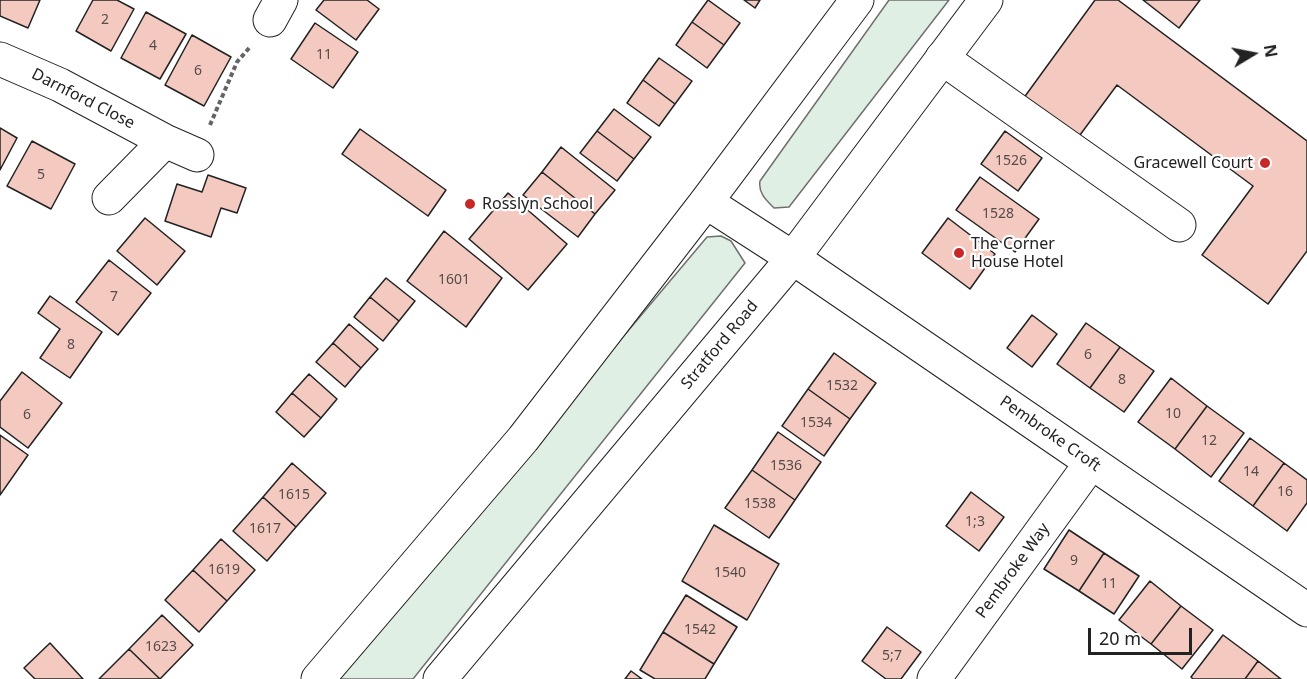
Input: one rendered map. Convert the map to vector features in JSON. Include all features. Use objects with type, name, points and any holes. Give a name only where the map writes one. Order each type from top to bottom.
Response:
[{"type":"main road","points":[[318,679],[522,439],[706,202],[857,0]]},
{"type":"main road","name":"Stratford Road","points":[[440,679],[793,258],[986,0]]},
{"type":"main road","points":[[942,58],[1179,225]]},
{"type":"main road","name":"Darnford Close","points":[[0,59],[60,85],[165,141],[197,155]]},
{"type":"main road","points":[[110,198],[165,141]]},
{"type":"main road","name":"Pembroke Croft","points":[[706,202],[793,258],[1307,610]]},
{"type":"main road","name":"Pembroke Way","points":[[934,679],[1091,463]]},
{"type":"path","points":[[197,155],[237,62],[276,10]]},
{"type":"green space","points":[[889,0],[949,0],[789,207],[774,208],[761,193],[760,181]]},
{"type":"green space","points":[[721,236],[731,241],[745,263],[413,679],[335,679],[707,237]]},
{"type":"building","points":[[0,0],[40,0],[28,28],[0,16]]},
{"type":"building","points":[[93,0],[117,0],[134,9],[111,51],[76,31]]},
{"type":"building","points":[[324,0],[367,0],[379,9],[356,40],[316,10]]},
{"type":"building","points":[[708,0],[740,23],[724,45],[692,22]]},
{"type":"building","points":[[744,0],[760,0],[755,8]]},
{"type":"building","name":"Gracewell Court","points":[[1095,0],[1118,0],[1307,141],[1307,251],[1268,304],[1202,255],[1253,186],[1117,85],[1077,139],[1023,99]]},
{"type":"building","points":[[1143,0],[1200,0],[1179,28]]},
{"type":"building","points":[[146,12],[186,34],[160,79],[121,58]]},
{"type":"building","points":[[692,22],[724,45],[707,68],[676,45]]},
{"type":"building","points":[[315,23],[358,52],[333,88],[291,59]]},
{"type":"building","points":[[192,35],[231,57],[204,106],[165,85]]},
{"type":"building","points":[[659,58],[692,81],[675,104],[643,80]]},
{"type":"building","points":[[643,80],[675,104],[659,126],[627,103]]},
{"type":"building","points":[[614,109],[651,137],[634,159],[597,131]]},
{"type":"building","points":[[0,128],[17,138],[0,170]]},
{"type":"building","points":[[360,129],[446,190],[428,216],[342,154]]},
{"type":"building","points":[[597,131],[634,159],[617,181],[580,153]]},
{"type":"building","points":[[1005,131],[1042,158],[1018,191],[981,164]]},
{"type":"building","points":[[32,141],[75,164],[51,209],[7,186]]},
{"type":"building","points":[[561,147],[615,190],[595,214],[542,172]]},
{"type":"building","points":[[542,172],[595,214],[578,237],[523,195]]},
{"type":"building","points":[[208,175],[246,188],[237,213],[221,208],[211,237],[165,221],[177,184],[202,192]]},
{"type":"building","points":[[980,177],[1039,219],[1015,252],[956,210]]},
{"type":"building","points":[[508,193],[567,244],[528,290],[469,239]]},
{"type":"building","points":[[145,218],[185,251],[157,285],[117,251]]},
{"type":"building","name":"The Corner House Hotel","points":[[948,218],[995,254],[970,289],[922,253]]},
{"type":"building","points":[[444,231],[502,278],[466,327],[407,281]]},
{"type":"building","points":[[109,260],[151,293],[118,335],[76,302]]},
{"type":"building","points":[[386,278],[415,301],[399,321],[370,297]]},
{"type":"building","points":[[50,296],[102,332],[70,378],[40,358],[60,329],[38,313]]},
{"type":"building","points":[[370,297],[399,321],[383,341],[354,317]]},
{"type":"building","points":[[1032,315],[1057,334],[1032,367],[1007,348]]},
{"type":"building","points":[[1086,323],[1120,347],[1090,388],[1057,364]]},
{"type":"building","points":[[349,324],[378,349],[361,368],[333,343]]},
{"type":"building","points":[[333,343],[361,368],[345,387],[316,362]]},
{"type":"building","points":[[1120,347],[1154,371],[1124,412],[1090,388]]},
{"type":"building","points":[[834,353],[876,383],[850,419],[808,389]]},
{"type":"building","points":[[22,372],[62,403],[28,448],[0,427],[0,401]]},
{"type":"building","points":[[309,374],[337,399],[321,418],[292,393]]},
{"type":"building","points":[[1171,378],[1207,406],[1175,449],[1138,422]]},
{"type":"building","points":[[808,389],[850,419],[824,456],[782,426]]},
{"type":"building","points":[[292,393],[321,418],[304,437],[276,412]]},
{"type":"building","points":[[1207,406],[1244,433],[1211,477],[1175,449]]},
{"type":"building","points":[[778,432],[821,462],[795,500],[752,470]]},
{"type":"building","points":[[0,435],[28,455],[0,495]]},
{"type":"building","points":[[1250,438],[1284,463],[1253,506],[1219,481]]},
{"type":"building","points":[[292,463],[326,493],[296,527],[263,497]]},
{"type":"building","points":[[1284,463],[1307,480],[1307,503],[1287,531],[1253,506]]},
{"type":"building","points":[[752,470],[795,500],[769,538],[725,508]]},
{"type":"building","points":[[971,492],[1004,517],[979,551],[946,526]]},
{"type":"building","points":[[263,497],[296,527],[267,561],[233,531]]},
{"type":"building","points":[[714,525],[779,564],[747,620],[682,581]]},
{"type":"building","points":[[1069,530],[1104,553],[1079,591],[1044,569]]},
{"type":"building","points":[[221,539],[255,570],[227,601],[193,570]]},
{"type":"building","points":[[1104,553],[1139,576],[1114,614],[1079,591]]},
{"type":"building","points":[[193,570],[227,601],[199,632],[165,600]]},
{"type":"building","points":[[1150,581],[1181,606],[1151,644],[1119,620]]},
{"type":"building","points":[[686,595],[737,627],[714,664],[663,632]]},
{"type":"building","points":[[1181,606],[1213,630],[1182,669],[1151,644]]},
{"type":"building","points":[[162,615],[193,645],[160,679],[129,649]]},
{"type":"building","points":[[887,627],[921,652],[901,679],[886,679],[862,661]]},
{"type":"building","points":[[663,632],[714,664],[705,679],[655,679],[640,670]]},
{"type":"building","points":[[1223,635],[1258,661],[1245,679],[1193,679],[1191,677]]},
{"type":"building","points":[[50,643],[83,679],[35,679],[24,668]]},
{"type":"building","points":[[129,649],[160,679],[99,679]]},
{"type":"building","points":[[1258,661],[1281,679],[1245,679]]},
{"type":"building","points":[[631,671],[642,679],[625,679]]},
{"type":"place","name":"Gracewell Court","points":[[1265,163]]},
{"type":"place","name":"Rosslyn School","points":[[470,204]]},
{"type":"place","name":"The Corner House Hotel","points":[[959,253]]}]
